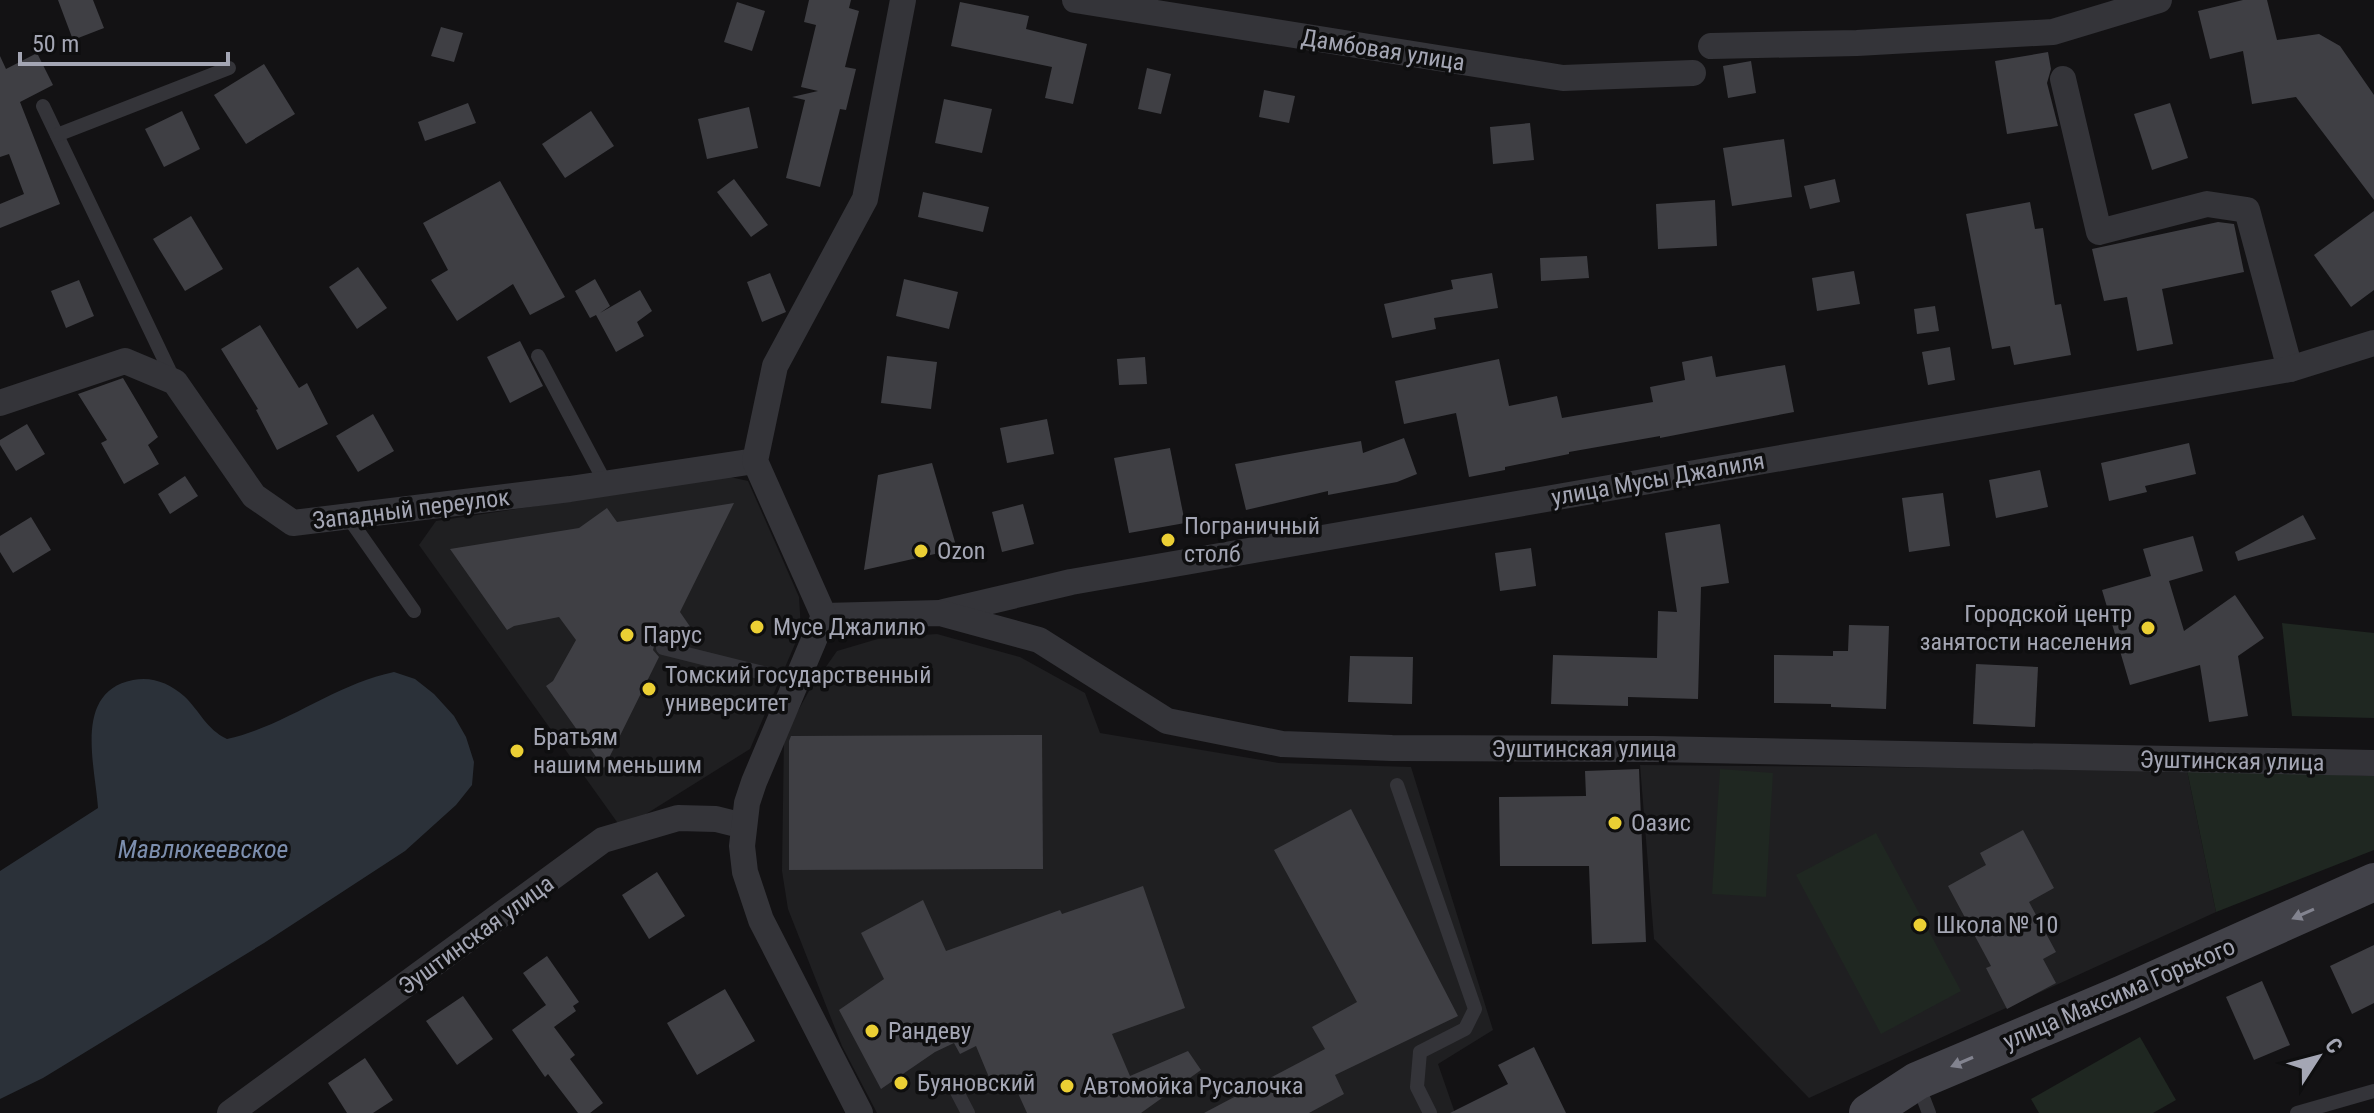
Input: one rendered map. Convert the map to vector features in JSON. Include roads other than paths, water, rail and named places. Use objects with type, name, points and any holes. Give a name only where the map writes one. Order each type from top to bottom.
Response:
[{"type":"main road","name":"улица Максима Горького","points":[[1868,1113],[1923,1097],[2123,994],[2372,887]]},
{"type":"street","points":[[860,1113],[761,920],[745,872],[742,846],[744,826],[754,782],[824,616],[755,461],[775,366],[865,199],[903,0]]},
{"type":"street","name":"Дамбовая улица","points":[[1075,0],[1563,78],[1693,73]]},
{"type":"street","points":[[1711,46],[1857,43],[2053,32],[2159,0]]},
{"type":"street","points":[[2063,79],[2099,232],[2207,204],[2247,210],[2290,369]]},
{"type":"street","name":"улица Мусы Джалиля","points":[[940,613],[1086,580],[2290,369],[2374,343]]},
{"type":"street","points":[[0,403],[125,361],[175,382]]},
{"type":"street","name":"Западный переулок","points":[[175,382],[254,496],[293,523],[606,484],[755,461]]},
{"type":"street","name":"Эуштинская улица","points":[[824,616],[940,613],[1039,640],[1167,721],[1282,744],[2374,763]]},
{"type":"street","name":"Эуштинская улица","points":[[230,1113],[603,840],[678,818],[716,819],[744,826]]},
{"type":"lane","points":[[57,135],[229,68]]},
{"type":"lane","points":[[43,106],[175,382]]},
{"type":"lane","points":[[538,356],[606,484]]},
{"type":"lane","points":[[348,517],[414,611]]},
{"type":"lane","points":[[663,648],[795,681]]},
{"type":"lane","points":[[1397,785],[1475,1009],[1465,1029],[1420,1052],[1417,1087],[1430,1113]]},
{"type":"lane","points":[[955,1088],[968,1113]]},
{"type":"lane","points":[[2297,1113],[2374,1091]]},
{"type":"water","name":"Мавлюкеевское","points":[[394,672],[415,679],[434,694],[454,716],[466,737],[474,762],[472,785],[456,805],[405,851],[264,943],[43,1078],[0,1099],[0,871],[98,808],[92,732],[102,699],[114,687],[133,680],[160,682],[184,696],[208,725],[227,739],[270,725],[351,686]]},
{"type":"place","name":"Пограничный столб","points":[[1168,540]]},
{"type":"place","name":"Ozon","points":[[921,551]]},
{"type":"place","name":"Мусе Джалилю","points":[[757,627]]},
{"type":"place","name":"Городской центр занятости населения","points":[[2148,628]]},
{"type":"place","name":"Парус","points":[[627,635]]},
{"type":"place","name":"Томский государственный университет","points":[[649,689]]},
{"type":"place","name":"Братьям нашим меньшим","points":[[517,751]]},
{"type":"place","name":"Оазис","points":[[1615,823]]},
{"type":"place","name":"Школа № 10","points":[[1920,925]]},
{"type":"place","name":"Рандеву","points":[[872,1031]]},
{"type":"place","name":"Буяновский","points":[[901,1083]]},
{"type":"place","name":"Автомойка Русалочка","points":[[1067,1086]]}]
